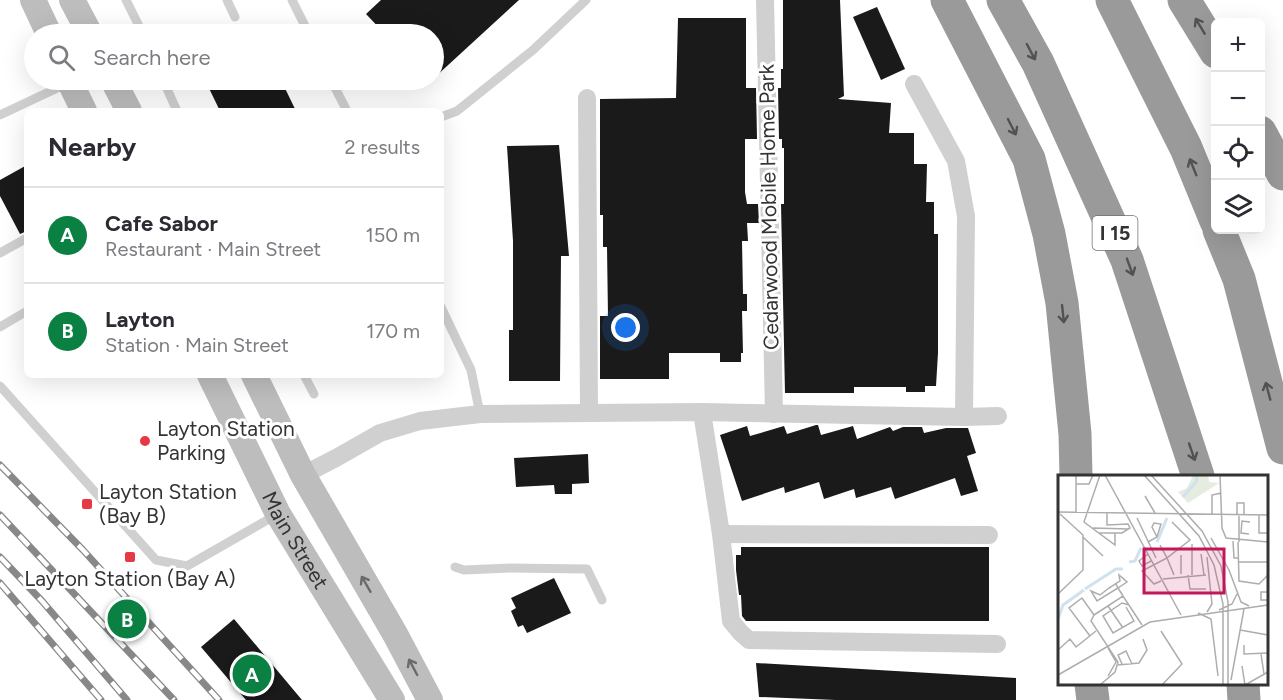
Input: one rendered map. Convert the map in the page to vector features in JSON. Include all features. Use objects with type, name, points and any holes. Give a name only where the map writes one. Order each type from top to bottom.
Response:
[{"type":"highway","points":[[947,0],[1029,159],[1049,234],[1062,303],[1075,434],[1076,475]]},
{"type":"highway","name":"I 15","points":[[1003,0],[1038,63],[1127,260],[1198,475]]},
{"type":"highway","points":[[1112,0],[1186,148],[1211,211]]},
{"type":"highway","points":[[1184,0],[1211,45]]},
{"type":"highway","points":[[1265,141],[1283,174]]},
{"type":"highway","points":[[1221,234],[1239,279],[1283,447]]},
{"type":"highway","points":[[1076,700],[1077,685]]},
{"type":"highway","points":[[1091,685],[1093,700]]},
{"type":"highway","points":[[1243,685],[1244,700]]},
{"type":"main road","points":[[33,0],[44,24]]},
{"type":"main road","points":[[72,0],[85,24]]},
{"type":"main road","points":[[74,90],[83,108]]},
{"type":"main road","points":[[118,90],[127,108]]},
{"type":"main road","name":"Main Street","points":[[211,378],[278,514],[392,700]]},
{"type":"main road","name":"Main Street","points":[[255,378],[303,475],[395,634],[430,700]]},
{"type":"street","name":"Cedarwood Mobile Home Park","points":[[765,0],[774,414]]},
{"type":"street","points":[[915,84],[956,161],[966,216],[964,417]]},
{"type":"street","points":[[587,98],[589,412]]},
{"type":"street","points":[[702,412],[721,534],[731,621],[749,640],[997,644]]},
{"type":"street","points":[[303,475],[380,433],[420,421],[480,414],[702,412],[998,416]]},
{"type":"street","points":[[721,534],[989,535]]},
{"type":"lane","points":[[126,0],[137,24]]},
{"type":"lane","points":[[227,0],[235,17]]},
{"type":"lane","points":[[292,0],[304,24]]},
{"type":"lane","points":[[444,116],[465,105],[532,50],[586,0]]},
{"type":"lane","points":[[0,115],[51,90]]},
{"type":"lane","points":[[168,90],[176,108]]},
{"type":"lane","points":[[336,90],[345,108]]},
{"type":"lane","points":[[0,253],[24,240]]},
{"type":"lane","points":[[0,327],[24,313]]},
{"type":"lane","points":[[444,313],[471,370],[480,414]]},
{"type":"lane","points":[[444,330],[451,327]]},
{"type":"lane","points":[[306,378],[314,394]]},
{"type":"lane","points":[[0,387],[156,560],[187,566],[278,514]]},
{"type":"lane","points":[[455,567],[464,570],[587,569],[602,600]]},
{"type":"building","points":[[381,0],[519,0],[444,69],[444,24],[376,24],[366,14]]},
{"type":"building","points":[[783,0],[840,0],[844,96],[838,99],[891,103],[889,133],[914,133],[914,164],[927,164],[926,202],[934,202],[934,234],[938,234],[938,353],[936,386],[925,386],[925,392],[906,392],[906,387],[854,387],[854,393],[785,393],[781,204],[784,204],[784,148],[782,148],[782,139],[779,139],[778,88],[781,88],[781,69],[783,69]]},
{"type":"building","points":[[877,7],[905,69],[881,80],[853,17]]},
{"type":"building","points":[[678,18],[746,18],[746,88],[756,88],[757,139],[745,139],[745,192],[747,204],[758,204],[759,223],[747,223],[748,241],[742,241],[743,294],[747,294],[747,311],[742,311],[743,353],[741,353],[741,362],[720,362],[720,353],[669,353],[669,379],[600,379],[600,316],[608,316],[607,247],[603,247],[603,215],[600,215],[600,99],[676,98]]},
{"type":"building","points":[[210,90],[286,90],[295,108],[219,108]]},
{"type":"building","points":[[559,145],[569,256],[561,256],[560,381],[509,381],[509,330],[513,330],[513,241],[507,146]]},
{"type":"building","points":[[24,167],[24,232],[20,234],[0,196],[0,180]]},
{"type":"building","points":[[816,425],[821,435],[853,426],[857,439],[890,427],[893,431],[903,427],[922,427],[924,433],[946,428],[968,428],[976,453],[967,456],[978,491],[961,496],[955,478],[895,499],[891,487],[856,498],[854,489],[824,499],[819,482],[785,493],[784,487],[742,501],[720,435],[747,426],[750,436],[784,426],[787,434]]},
{"type":"building","points":[[588,454],[589,483],[572,484],[572,494],[555,494],[554,485],[516,487],[514,458]]},
{"type":"building","points":[[741,547],[989,547],[989,621],[746,621],[742,616],[736,570],[736,555],[741,555]]},
{"type":"building","points":[[554,578],[571,613],[527,633],[523,625],[518,627],[511,611],[516,608],[511,598]]},
{"type":"building","points":[[234,619],[302,700],[246,700],[201,647]]},
{"type":"building","points":[[756,663],[1016,678],[1016,700],[836,700],[759,697]]},
{"type":"railway","points":[[0,465],[83,550],[219,700]]},
{"type":"railway","points":[[0,515],[174,700]]},
{"type":"railway","points":[[0,557],[42,601],[127,700]]},
{"type":"railway","points":[[0,583],[101,700]]},
{"type":"place","name":"Layton Station Parking","points":[[145,441]]},
{"type":"place","name":"Layton Station (Bay B)","points":[[87,504]]},
{"type":"place","name":"Layton Station (Bay A)","points":[[130,557]]},
{"type":"place","name":"Layton","points":[[127,619]]},
{"type":"place","name":"Cafe Sabor","points":[[252,674]]}]
